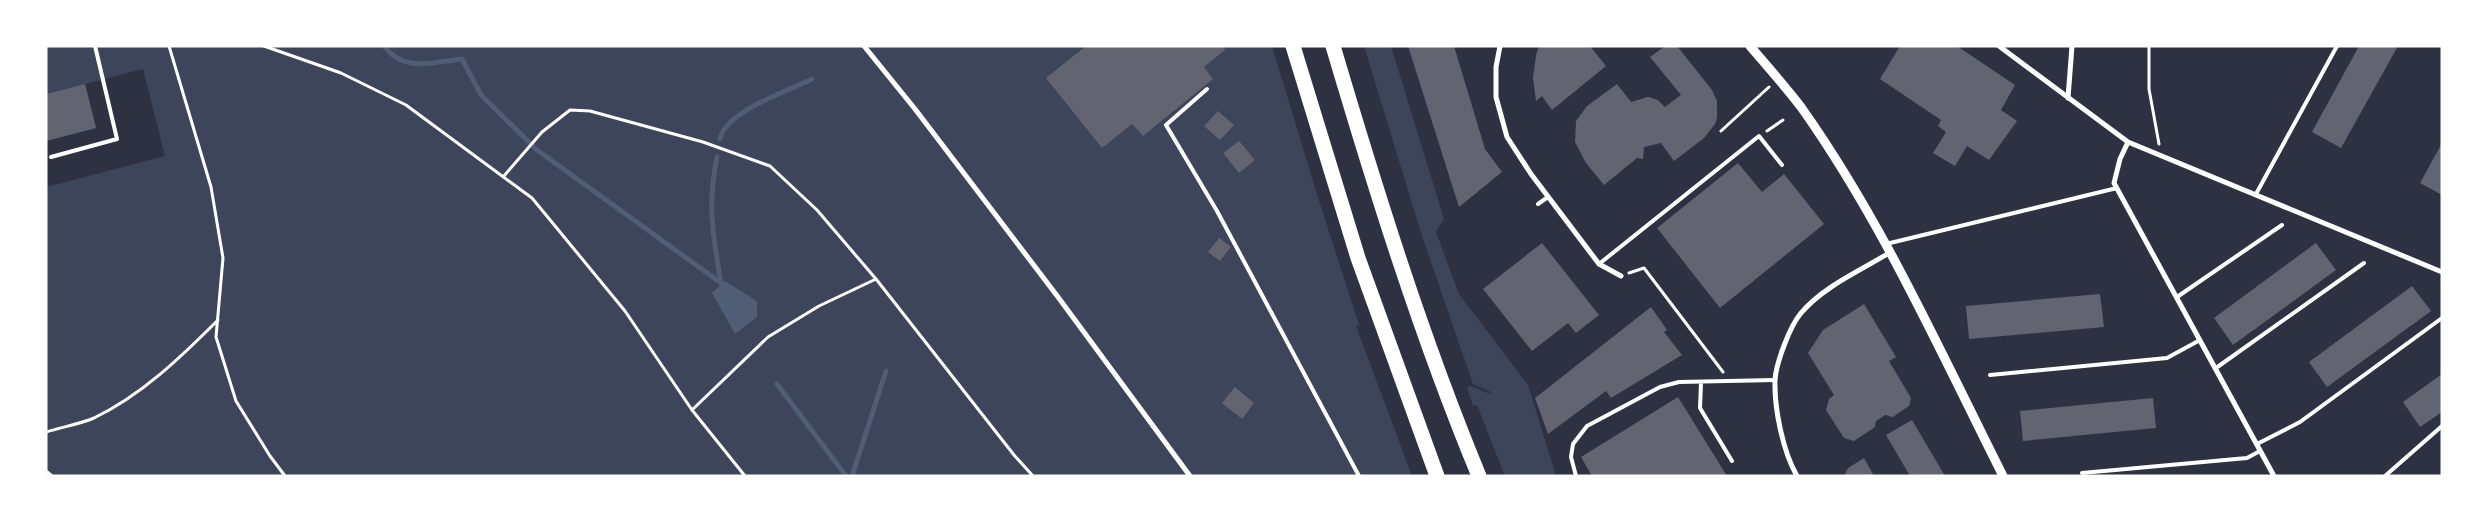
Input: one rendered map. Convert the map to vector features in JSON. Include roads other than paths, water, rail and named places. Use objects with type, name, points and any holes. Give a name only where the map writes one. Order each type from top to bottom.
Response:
[{"type":"highway","points":[[1293,46],[1361,267],[1437,476]]},
{"type":"highway","points":[[1333,46],[1412,298],[1456,422],[1479,476]]},
{"type":"street","points":[[864,46],[1052,289],[1190,476]]},
{"type":"street","points":[[1500,46],[1496,68],[1496,98],[1502,122],[1517,153],[1599,264],[1622,276]]},
{"type":"street","points":[[1750,46],[1801,107],[1845,174],[1917,303],[2003,476]]},
{"type":"street","points":[[1999,46],[2128,142],[2442,272]]},
{"type":"street","points":[[2068,98],[2072,46]]},
{"type":"street","points":[[2128,142],[2120,159],[2114,182],[2274,476]]},
{"type":"street","points":[[1797,476],[1791,466],[1780,428],[1776,380],[1783,351],[1801,314],[1830,288],[1889,254]]},
{"type":"lane","points":[[51,157],[117,139],[95,46]]},
{"type":"lane","points":[[2256,194],[2337,46]]},
{"type":"lane","points":[[1208,89],[1166,125],[1216,211],[1359,476]]},
{"type":"lane","points":[[1599,264],[1759,136],[1782,165]]},
{"type":"lane","points":[[1884,244],[2117,188]]},
{"type":"lane","points":[[1538,204],[1548,197]]},
{"type":"lane","points":[[2178,297],[2282,225]]},
{"type":"lane","points":[[2216,368],[2364,263]]},
{"type":"lane","points":[[2257,444],[2300,422],[2442,318]]},
{"type":"lane","points":[[1990,375],[2167,358],[2200,340]]},
{"type":"lane","points":[[1576,476],[1571,457],[1573,444],[1586,426],[1669,384],[1776,380]]},
{"type":"lane","points":[[1701,383],[1700,408],[1732,461]]},
{"type":"lane","points":[[2385,476],[2442,426]]},
{"type":"lane","points":[[2082,473],[2247,458],[2260,451]]},
{"type":"waterway","points":[[384,46],[401,60],[410,63],[420,64],[462,59],[481,95],[537,150],[721,283],[725,288]]},
{"type":"waterway","points":[[720,139],[725,129],[745,111],[812,79]]},
{"type":"waterway","points":[[717,157],[712,191],[712,220],[721,283]]},
{"type":"waterway","points":[[852,476],[886,371]]},
{"type":"waterway","points":[[777,384],[846,476]]}]
